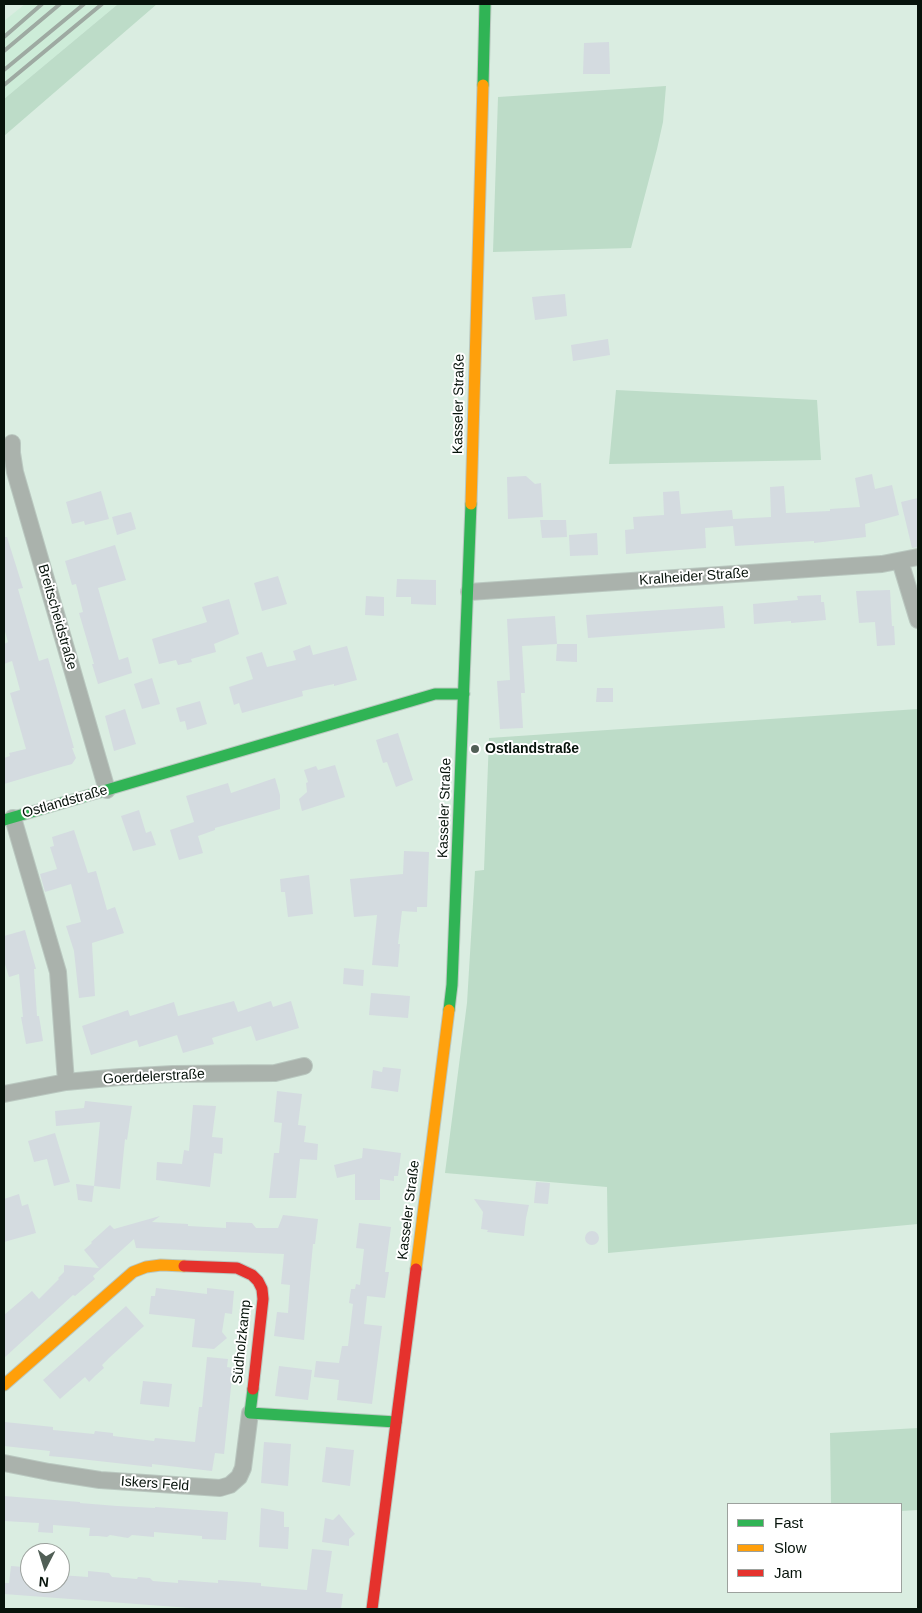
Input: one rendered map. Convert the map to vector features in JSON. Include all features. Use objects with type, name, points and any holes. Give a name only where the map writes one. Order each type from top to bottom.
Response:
[{"type":"street","name":"Kasseler Straße","points":[[372,1609],[430,1169],[452,985],[469,592],[485,4]]},
{"type":"street","name":"Breitscheidstraße","points":[[12,443],[15,472],[107,790]]},
{"type":"street","name":"Kralheider Straße","points":[[469,592],[882,564],[918,557]]},
{"type":"street","points":[[900,561],[918,620]]},
{"type":"street","name":"Ostlandstraße","points":[[66,1082],[58,972],[8,819],[435,694],[464,694]]},
{"type":"street","name":"Goerdelerstraße","points":[[4,1094],[66,1082],[173,1074],[275,1073],[304,1066]]},
{"type":"street","name":"Südholzkamp","points":[[4,1385],[133,1272],[146,1267],[161,1265],[237,1268],[252,1275],[262,1289],[263,1299],[250,1413]]},
{"type":"street","points":[[250,1413],[396,1422]]},
{"type":"street","name":"Iskers Feld","points":[[4,1463],[100,1480],[220,1488],[230,1486],[239,1477],[243,1468],[250,1413]]},
{"type":"shaded area","points":[[25,4],[118,4],[4,99],[4,21]]},
{"type":"shaded area","points":[[118,4],[157,4],[4,136],[4,99]]},
{"type":"shaded area","points":[[666,86],[663,122],[631,248],[493,252],[498,97]]},
{"type":"shaded area","points":[[616,390],[817,400],[821,460],[609,464]]},
{"type":"shaded area","points":[[918,709],[918,1224],[608,1253],[607,1187],[445,1173],[467,1003],[475,871],[484,870],[489,738]]},
{"type":"shaded area","points":[[918,1428],[918,1510],[902,1511],[902,1503],[831,1503],[830,1433]]},
{"type":"building","points":[[609,42],[610,74],[583,74],[584,43]]},
{"type":"building","points":[[565,294],[567,316],[535,320],[532,297]]},
{"type":"building","points":[[608,339],[610,355],[573,361],[571,345]]},
{"type":"building","points":[[872,474],[875,489],[892,485],[899,515],[865,524],[866,537],[814,543],[814,541],[735,546],[733,526],[705,528],[706,548],[626,554],[625,530],[634,529],[633,517],[664,515],[663,492],[679,491],[681,514],[732,510],[733,519],[771,517],[770,487],[784,486],[786,513],[830,511],[830,509],[860,507],[855,478]]},
{"type":"building","points":[[526,476],[535,484],[541,483],[543,517],[508,519],[507,477]]},
{"type":"building","points":[[101,491],[109,519],[85,525],[84,521],[72,524],[66,502]]},
{"type":"building","points":[[918,498],[918,547],[912,548],[901,502]]},
{"type":"building","points":[[131,512],[136,529],[117,535],[112,517]]},
{"type":"building","points":[[540,520],[566,520],[567,537],[542,538]]},
{"type":"building","points":[[597,533],[598,555],[570,556],[569,535]]},
{"type":"building","points":[[4,537],[7,537],[23,588],[18,589],[39,661],[48,658],[76,758],[72,764],[4,784],[4,758],[10,756],[9,753],[26,749],[10,693],[20,690],[12,661],[4,664],[4,644],[8,642],[4,628]]},
{"type":"building","points":[[115,545],[126,580],[98,588],[119,660],[128,657],[132,673],[98,684],[79,613],[83,612],[76,584],[72,585],[65,561]]},
{"type":"building","points":[[278,576],[287,604],[262,611],[254,583]]},
{"type":"building","points":[[397,579],[436,580],[436,605],[411,604],[411,597],[396,597]]},
{"type":"building","points":[[890,590],[895,645],[877,646],[875,622],[859,623],[856,591]]},
{"type":"building","points":[[821,595],[821,602],[824,602],[826,620],[754,624],[753,604],[798,600],[797,596]]},
{"type":"building","points":[[366,596],[384,597],[384,616],[365,615]]},
{"type":"building","points":[[229,599],[239,634],[214,644],[216,652],[191,659],[192,662],[178,665],[176,660],[159,664],[152,639],[207,622],[202,607]]},
{"type":"building","points":[[723,606],[725,628],[588,638],[586,615]]},
{"type":"building","points":[[555,616],[557,644],[522,646],[525,693],[521,693],[523,728],[500,729],[497,681],[510,680],[507,619]]},
{"type":"building","points":[[557,644],[577,644],[577,662],[556,661]]},
{"type":"building","points":[[310,645],[313,655],[347,646],[357,680],[302,691],[303,696],[242,713],[239,703],[234,705],[229,687],[253,679],[246,657],[262,652],[267,667],[296,660],[293,651]]},
{"type":"building","points":[[152,678],[160,704],[142,709],[134,684]]},
{"type":"building","points":[[597,688],[613,688],[613,702],[596,702]]},
{"type":"building","points":[[200,701],[207,724],[187,730],[185,721],[180,722],[176,708]]},
{"type":"building","points":[[125,709],[136,744],[114,751],[105,716]]},
{"type":"building","points":[[398,733],[413,780],[396,787],[387,762],[383,763],[376,740]]},
{"type":"building","points":[[335,765],[345,797],[302,811],[299,799],[307,792],[306,783],[308,782],[304,770],[316,766],[318,770]]},
{"type":"building","points":[[275,778],[280,795],[280,809],[215,828],[215,830],[198,836],[203,853],[179,860],[170,830],[194,822],[186,796],[228,783],[231,793]]},
{"type":"building","points":[[139,810],[146,833],[151,831],[156,845],[133,851],[121,816]]},
{"type":"building","points":[[74,830],[88,873],[96,871],[107,910],[115,907],[124,933],[92,943],[95,996],[79,998],[74,951],[66,926],[81,922],[71,884],[45,892],[40,874],[57,869],[50,847],[54,846],[52,837]]},
{"type":"building","points":[[404,851],[429,852],[427,907],[417,907],[417,912],[402,911],[398,944],[400,944],[398,967],[372,965],[377,915],[354,917],[350,879],[403,874]]},
{"type":"building","points":[[309,875],[313,914],[288,917],[285,892],[281,892],[280,879]]},
{"type":"building","points":[[25,930],[36,969],[34,969],[37,1016],[39,1016],[43,1041],[26,1044],[21,1017],[23,1017],[19,974],[9,977],[4,961],[4,936]]},
{"type":"building","points":[[344,968],[364,970],[363,986],[343,984]]},
{"type":"building","points":[[371,993],[410,996],[408,1018],[369,1015]]},
{"type":"building","points":[[234,1001],[238,1012],[271,1001],[273,1007],[291,1001],[299,1028],[256,1041],[251,1026],[212,1038],[214,1044],[183,1053],[177,1035],[139,1047],[137,1040],[91,1055],[82,1026],[128,1010],[130,1016],[174,1002],[178,1016]]},
{"type":"building","points":[[383,1067],[401,1069],[398,1092],[371,1088],[373,1070],[382,1072]]},
{"type":"building","points":[[277,1091],[302,1094],[298,1125],[306,1126],[304,1142],[318,1144],[317,1160],[300,1159],[296,1198],[269,1198],[274,1153],[279,1153],[282,1123],[274,1122]]},
{"type":"building","points":[[85,1101],[132,1106],[127,1140],[125,1139],[120,1189],[94,1186],[100,1122],[56,1126],[55,1111],[84,1108]]},
{"type":"building","points":[[193,1105],[216,1106],[212,1137],[223,1138],[222,1154],[214,1153],[210,1187],[156,1180],[157,1162],[182,1164],[184,1150],[189,1151]]},
{"type":"building","points":[[55,1133],[70,1182],[54,1186],[47,1159],[34,1162],[28,1141]]},
{"type":"building","points":[[363,1148],[401,1153],[398,1176],[394,1176],[394,1181],[380,1179],[380,1200],[355,1200],[355,1174],[337,1178],[334,1165],[362,1158]]},
{"type":"building","points":[[536,1182],[550,1183],[548,1204],[534,1203]]},
{"type":"building","points":[[76,1184],[94,1186],[92,1202],[78,1200]]},
{"type":"building","points":[[19,1194],[22,1206],[28,1204],[36,1233],[4,1242],[4,1199]]},
{"type":"building","points":[[474,1199],[529,1205],[524,1236],[487,1232],[488,1230],[481,1229],[483,1212]]},
{"type":"building","points":[[283,1215],[318,1219],[315,1244],[313,1244],[304,1340],[274,1336],[277,1312],[288,1313],[290,1285],[281,1284],[284,1254],[136,1248],[134,1239],[93,1276],[95,1279],[75,1296],[73,1295],[4,1358],[4,1315],[32,1291],[39,1299],[59,1279],[64,1272],[64,1265],[99,1268],[84,1250],[110,1225],[114,1229],[160,1216],[152,1222],[226,1228],[226,1222],[252,1223],[256,1228],[278,1228]]},
{"type":"building","points":[[359,1223],[391,1227],[385,1272],[389,1272],[385,1298],[367,1296],[364,1324],[382,1326],[372,1404],[337,1400],[339,1380],[314,1377],[316,1361],[339,1363],[342,1346],[348,1346],[353,1304],[349,1303],[351,1289],[355,1289],[356,1284],[360,1285],[364,1249],[356,1248]]},
{"type":"building","points":[[589,1231],[595,1231],[599,1238],[595,1245],[589,1245],[585,1241],[585,1235]]},
{"type":"building","points":[[156,1288],[207,1294],[207,1288],[234,1291],[232,1314],[225,1313],[222,1332],[227,1338],[214,1349],[192,1347],[195,1319],[149,1314],[151,1296],[155,1296]]},
{"type":"building","points":[[126,1306],[144,1326],[102,1365],[104,1368],[89,1382],[85,1377],[60,1399],[43,1380]]},
{"type":"building","points":[[207,1357],[228,1359],[227,1367],[233,1368],[224,1454],[215,1453],[212,1471],[152,1464],[152,1467],[49,1456],[50,1451],[4,1446],[5,1422],[53,1427],[53,1430],[94,1434],[95,1431],[113,1433],[113,1436],[154,1441],[155,1438],[195,1442],[199,1407],[202,1407]]},
{"type":"building","points":[[279,1366],[312,1370],[308,1400],[275,1396]]},
{"type":"building","points":[[143,1381],[172,1384],[169,1407],[140,1404]]},
{"type":"building","points":[[264,1442],[291,1444],[288,1486],[261,1483]]},
{"type":"building","points":[[326,1447],[354,1450],[350,1486],[322,1482]]},
{"type":"building","points":[[4,1496],[117,1506],[228,1512],[226,1540],[202,1539],[202,1536],[154,1532],[154,1537],[132,1535],[128,1538],[110,1535],[107,1537],[89,1536],[90,1528],[53,1525],[53,1533],[38,1532],[39,1523],[4,1521]]},
{"type":"building","points":[[261,1508],[284,1512],[284,1527],[289,1527],[288,1549],[259,1547]]},
{"type":"building","points":[[339,1514],[355,1534],[349,1539],[349,1546],[322,1542],[325,1518],[333,1520]]},
{"type":"building","points":[[312,1549],[332,1551],[326,1592],[343,1594],[341,1609],[203,1609],[4,1594],[5,1583],[9,1583],[11,1566],[20,1567],[20,1593],[70,1593],[70,1576],[88,1577],[88,1571],[109,1573],[112,1577],[150,1578],[153,1581],[178,1583],[178,1580],[218,1583],[218,1580],[261,1583],[261,1586],[307,1590]]},
{"type":"railway","points":[[4,37],[42,4]]},
{"type":"railway","points":[[4,51],[60,4]]},
{"type":"railway","points":[[4,70],[84,4]]},
{"type":"railway","points":[[4,85],[102,4]]},
{"type":"traffic: fast","points":[[483,85],[485,4]]},
{"type":"traffic: fast","points":[[449,1010],[452,985],[471,504]]},
{"type":"traffic: fast","points":[[4,820],[435,694],[464,694]]},
{"type":"traffic: fast","points":[[253,1389],[250,1413],[396,1422]]},
{"type":"traffic: slow","points":[[471,504],[483,85]]},
{"type":"traffic: slow","points":[[416,1269],[449,1010]]},
{"type":"traffic: slow","points":[[4,1385],[133,1272],[146,1267],[161,1265],[184,1266]]},
{"type":"traffic: jam","points":[[184,1266],[237,1268],[252,1275],[258,1281],[262,1289],[263,1299],[253,1389]]},
{"type":"traffic: jam","points":[[372,1609],[416,1269]]},
{"type":"place","name":"Ostlandstraße","points":[[475,749]]}]
